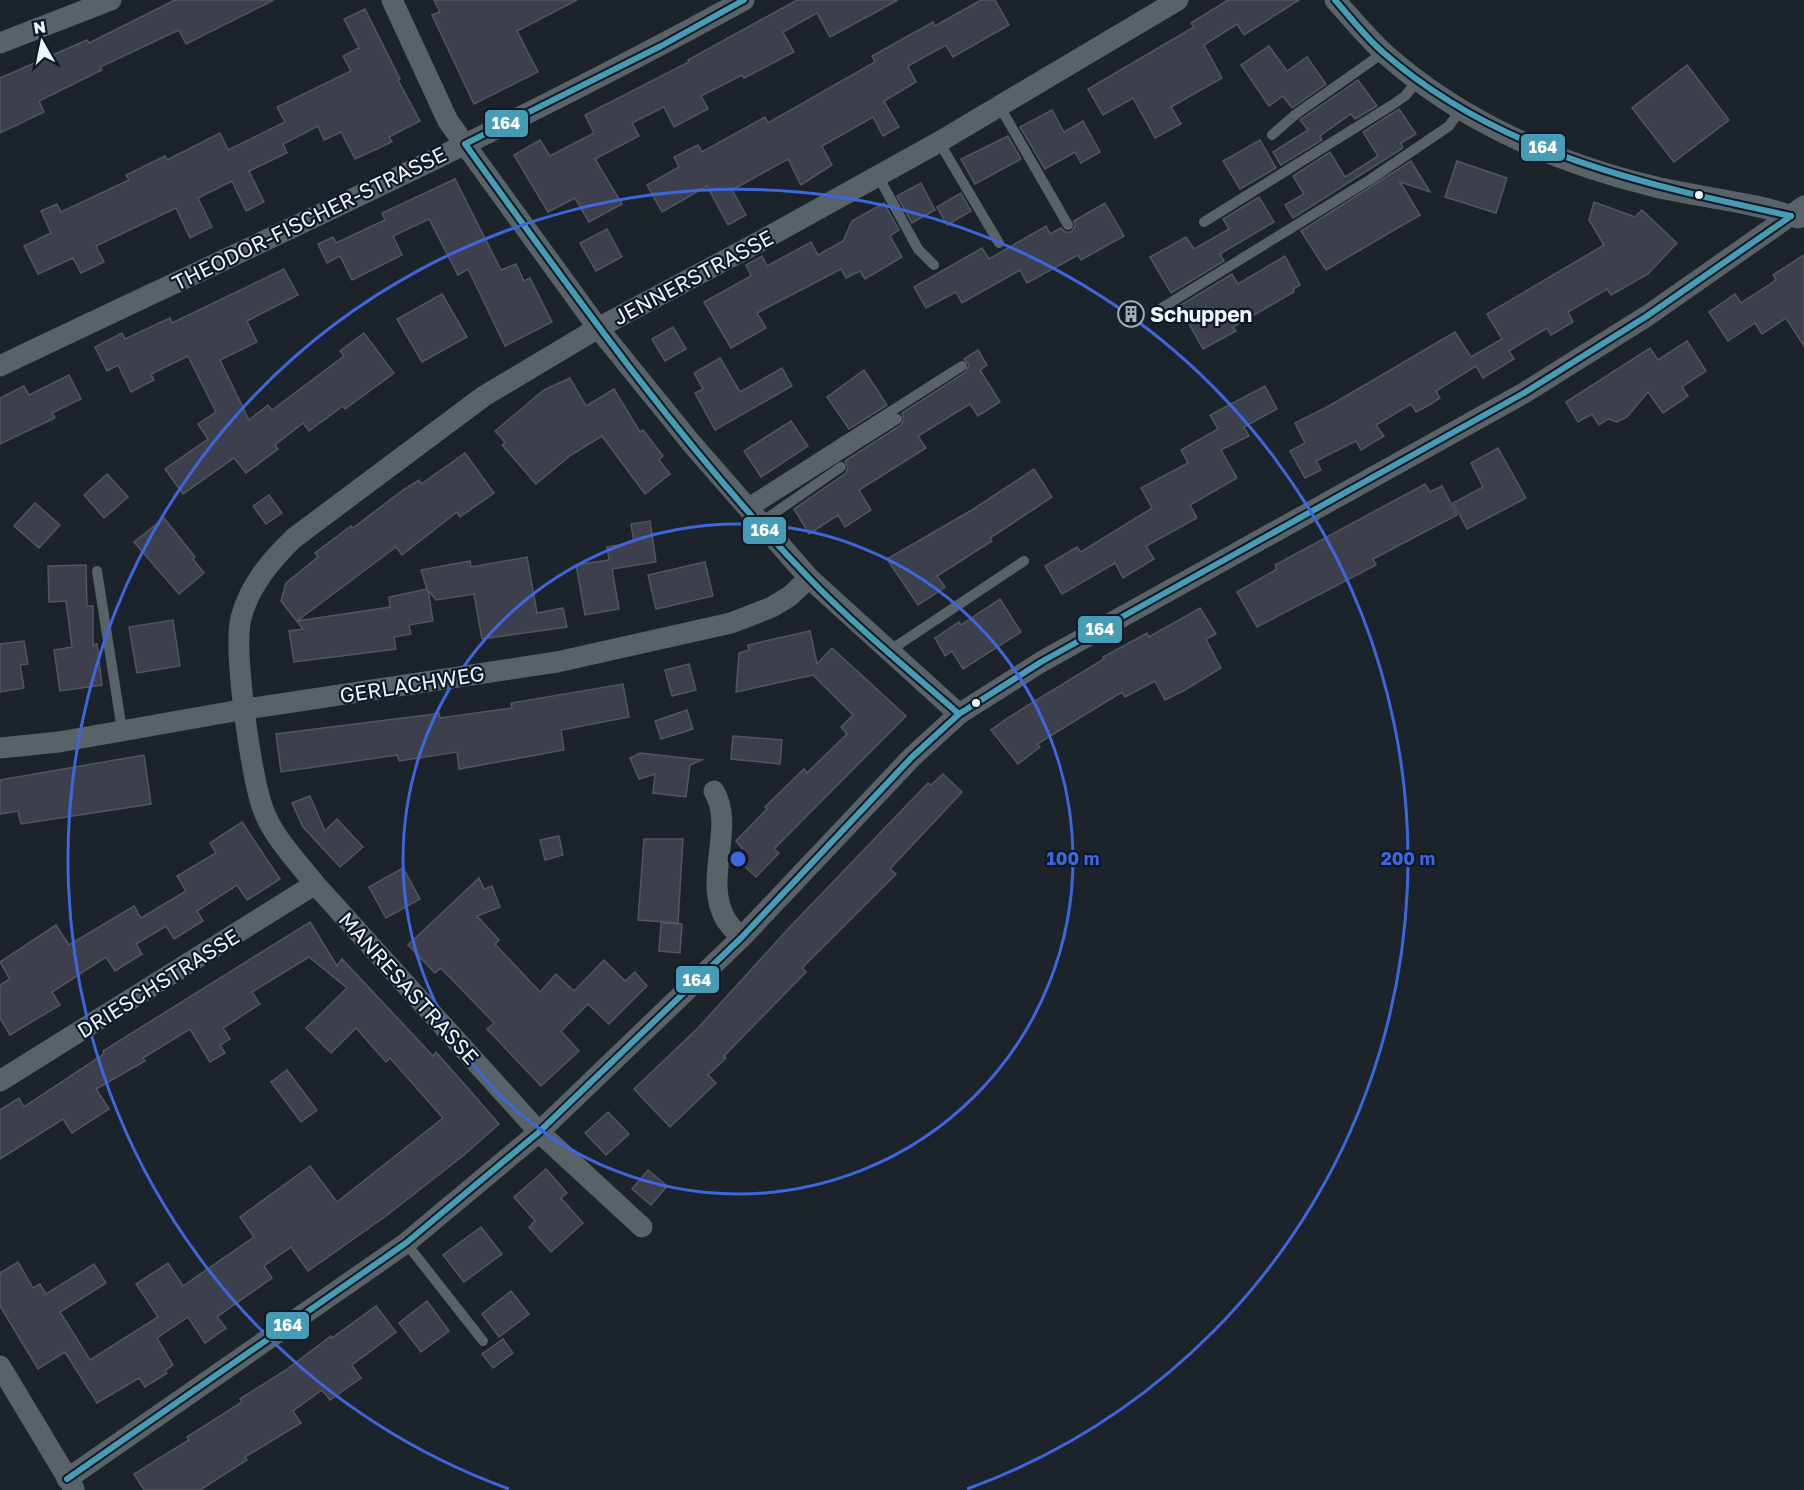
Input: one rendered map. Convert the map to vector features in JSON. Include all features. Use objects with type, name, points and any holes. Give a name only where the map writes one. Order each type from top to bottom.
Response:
[{"type":"street","points":[[0,43],[111,0]]},
{"type":"street","points":[[392,0],[448,121],[598,327],[751,513],[809,578],[959,714]]},
{"type":"street","name":"THEODOR-FISCHER-STRASSE","points":[[0,366],[465,144],[661,46],[744,0]]},
{"type":"street","name":"JENNERSTRASSE","points":[[246,709],[238,652],[241,618],[254,587],[272,559],[294,538],[434,431],[484,396],[598,327],[878,177],[1178,0]]},
{"type":"street","points":[[1335,0],[1383,53],[1418,80],[1461,109],[1524,143],[1570,162],[1653,186],[1800,214]]},
{"type":"street","points":[[0,1366],[71,1484],[406,1243],[539,1132],[741,938],[912,757],[959,714],[1041,662],[1524,393],[1647,316],[1800,214]]},
{"type":"street","name":"GERLACHWEG","points":[[0,748],[557,662],[731,623],[772,607],[790,596],[809,578]]},
{"type":"street","name":"MANRESASTRASSE","points":[[246,709],[253,766],[263,810],[283,842],[315,884],[539,1132],[642,1227]]},
{"type":"street","points":[[714,790],[722,803],[716,890],[725,919],[741,938]]},
{"type":"street","name":"DRIESCHSTRASSE","points":[[0,1081],[315,884]]},
{"type":"lane","points":[[1272,135],[1296,114],[1383,53]]},
{"type":"lane","points":[[1204,222],[1392,105],[1405,96],[1418,80]]},
{"type":"lane","points":[[1000,107],[1068,225]]},
{"type":"lane","points":[[1160,309],[1371,179],[1449,126],[1461,109]]},
{"type":"lane","points":[[939,142],[999,243]]},
{"type":"lane","points":[[878,177],[918,249],[934,265]]},
{"type":"lane","points":[[751,513],[962,366]]},
{"type":"lane","points":[[751,513],[897,419]]},
{"type":"lane","points":[[751,513],[842,467]]},
{"type":"lane","points":[[889,651],[1024,561]]},
{"type":"lane","points":[[97,571],[122,730]]},
{"type":"lane","points":[[406,1243],[483,1341]]},
{"type":"building","points":[[175,0],[274,0],[186,44],[179,30],[100,67],[102,70],[39,101],[44,112],[0,133],[0,78],[87,40],[89,43]]},
{"type":"building","points":[[434,0],[577,0],[517,31],[538,72],[474,104],[432,15],[440,12]]},
{"type":"building","points":[[797,0],[898,0],[830,37],[817,13],[783,32],[794,52],[744,78],[742,75],[701,96],[708,109],[674,127],[664,107],[632,123],[639,136],[595,159],[622,204],[589,222],[575,198],[548,212],[514,155],[540,140],[550,156],[594,133],[585,115],[689,62],[688,60]]},
{"type":"building","points":[[981,0],[995,0],[1009,25],[953,57],[946,45],[908,66],[916,82],[884,101],[899,127],[883,136],[873,117],[822,146],[832,165],[801,185],[788,159],[732,190],[746,215],[728,225],[707,186],[662,212],[647,185],[679,167],[674,157],[698,145],[702,152],[765,117],[768,123],[875,62],[872,56],[933,22],[935,26]]},
{"type":"building","points":[[1228,0],[1299,0],[1244,35],[1237,24],[1204,45],[1222,78],[1171,107],[1181,124],[1155,138],[1133,98],[1103,115],[1088,89],[1194,27],[1191,23]]},
{"type":"building","points":[[365,9],[420,121],[389,137],[392,142],[355,159],[341,132],[324,140],[318,126],[283,144],[287,153],[249,171],[264,202],[246,211],[232,181],[198,198],[212,227],[190,238],[176,208],[96,246],[104,262],[81,273],[73,258],[38,274],[24,246],[51,233],[41,211],[57,204],[61,212],[129,180],[126,175],[165,156],[167,160],[220,133],[228,150],[285,122],[277,107],[351,71],[343,56],[359,48],[344,19]]},
{"type":"building","points":[[1269,46],[1287,71],[1307,57],[1326,84],[1292,108],[1283,96],[1269,106],[1241,65]]},
{"type":"building","points":[[1687,65],[1729,120],[1674,162],[1632,108]]},
{"type":"building","points":[[1358,80],[1377,106],[1355,119],[1351,114],[1320,136],[1322,140],[1281,165],[1273,152],[1308,130],[1300,120]]},
{"type":"building","points":[[1399,109],[1416,134],[1401,143],[1403,148],[1293,218],[1285,205],[1304,194],[1293,176],[1330,152],[1345,177],[1378,156],[1363,132]]},
{"type":"building","points":[[1052,110],[1064,132],[1083,121],[1100,152],[1081,163],[1075,152],[1045,169],[1020,127]]},
{"type":"building","points":[[1008,136],[1021,159],[975,184],[961,159]]},
{"type":"building","points":[[1260,140],[1276,168],[1240,189],[1223,161]]},
{"type":"building","points":[[1411,161],[1430,192],[1400,182],[1420,215],[1326,270],[1301,231]]},
{"type":"building","points":[[1457,161],[1507,178],[1496,213],[1445,197]]},
{"type":"building","points":[[455,179],[501,270],[516,264],[524,281],[530,278],[552,322],[505,346],[468,269],[458,275],[429,219],[393,236],[402,255],[352,280],[340,256],[327,263],[318,244],[333,237],[336,243],[385,220],[382,213]]},
{"type":"building","points":[[921,183],[935,210],[912,223],[897,196]]},
{"type":"building","points":[[961,193],[971,211],[947,225],[937,207]]},
{"type":"building","points":[[1259,197],[1274,222],[1220,254],[1224,261],[1171,293],[1150,257],[1186,237],[1194,249],[1229,229],[1223,219]]},
{"type":"building","points":[[1594,202],[1635,217],[1642,210],[1677,243],[1648,274],[1611,295],[1607,289],[1568,312],[1573,322],[1551,335],[1547,328],[1509,351],[1514,359],[1483,378],[1476,366],[1436,391],[1440,398],[1429,405],[1416,412],[1411,404],[1376,425],[1384,436],[1361,450],[1356,441],[1316,461],[1321,470],[1305,478],[1290,451],[1305,443],[1295,423],[1329,406],[1455,332],[1471,357],[1502,339],[1487,314],[1604,245],[1589,220]]},
{"type":"building","points":[[884,203],[899,230],[890,236],[902,257],[865,279],[860,271],[846,278],[841,269],[757,313],[766,328],[731,348],[704,302],[751,276],[746,265],[762,256],[767,266],[811,242],[818,255],[843,241],[852,221]]},
{"type":"building","points":[[1105,203],[1124,236],[1081,260],[1078,255],[1027,283],[1020,270],[962,303],[956,292],[926,308],[914,287],[982,248],[989,259],[1046,226],[1050,234],[1061,228],[1065,232],[1071,232],[1075,226],[1074,221]]},
{"type":"building","points":[[607,229],[622,257],[596,271],[580,243]]},
{"type":"building","points":[[1804,255],[1804,346],[1786,318],[1762,334],[1755,323],[1728,341],[1709,312],[1735,294],[1741,303],[1772,283],[1776,279],[1773,275]]},
{"type":"building","points":[[1285,256],[1300,285],[1293,289],[1294,292],[1233,327],[1236,331],[1203,349],[1179,306],[1232,274],[1238,284]]},
{"type":"building","points":[[284,269],[298,295],[247,321],[257,342],[220,360],[249,420],[268,405],[272,410],[344,356],[340,351],[364,333],[394,373],[345,409],[343,406],[309,431],[303,423],[275,445],[278,449],[246,473],[234,458],[183,494],[165,469],[208,439],[198,424],[216,412],[188,356],[151,374],[154,380],[131,392],[118,365],[107,371],[95,347],[122,333],[125,339],[170,318],[172,323]]},
{"type":"building","points":[[442,294],[467,337],[422,362],[397,319]]},
{"type":"building","points":[[673,327],[686,349],[665,361],[652,339]]},
{"type":"building","points":[[1687,341],[1706,371],[1682,387],[1688,396],[1663,413],[1648,392],[1627,417],[1617,422],[1608,419],[1599,425],[1592,414],[1578,422],[1566,402],[1650,348],[1658,360]]},
{"type":"building","points":[[978,350],[987,365],[980,370],[1000,402],[978,416],[970,404],[918,436],[926,448],[859,490],[871,510],[845,527],[838,515],[809,534],[794,509],[846,473],[848,467],[845,461],[901,425],[904,419],[902,413],[966,372],[969,365],[964,359]]},
{"type":"building","points":[[720,358],[740,392],[782,368],[792,386],[715,430],[695,393],[703,389],[694,373]]},
{"type":"building","points":[[864,370],[887,405],[849,429],[827,397]]},
{"type":"building","points":[[69,375],[81,399],[52,413],[55,418],[0,444],[0,398],[24,386],[29,395]]},
{"type":"building","points":[[570,378],[586,406],[614,389],[640,432],[643,430],[663,456],[659,460],[670,474],[645,494],[602,436],[571,455],[536,484],[502,445],[505,442],[495,431],[544,390]]},
{"type":"building","points":[[1265,386],[1277,409],[1244,427],[1249,436],[1221,450],[1237,478],[1190,505],[1197,518],[1146,546],[1154,559],[1123,578],[1115,563],[1062,594],[1045,566],[1077,547],[1081,552],[1152,508],[1141,488],[1188,463],[1181,450],[1218,429],[1210,415]]},
{"type":"building","points":[[791,421],[808,446],[761,477],[744,451]]},
{"type":"building","points":[[1498,448],[1526,498],[1467,529],[1453,503],[1483,487],[1471,463]]},
{"type":"building","points":[[465,453],[494,493],[460,517],[457,512],[402,555],[396,547],[297,621],[390,607],[389,597],[427,589],[421,570],[470,561],[471,567],[527,557],[537,613],[563,608],[567,627],[482,639],[474,594],[436,600],[428,590],[433,621],[409,625],[411,634],[394,637],[396,649],[294,662],[289,631],[303,629],[281,601],[286,583],[318,557],[315,553],[351,526],[353,528],[403,490],[419,480],[421,484]]},
{"type":"building","points":[[1034,469],[1052,497],[990,538],[992,541],[937,576],[945,587],[918,605],[887,559],[972,510]]},
{"type":"building","points":[[107,474],[128,497],[104,518],[84,495]]},
{"type":"building","points":[[1425,484],[1430,492],[1442,486],[1457,515],[1373,559],[1376,565],[1257,627],[1237,592],[1277,569],[1275,565]]},
{"type":"building","points":[[269,495],[282,513],[266,524],[253,506]]},
{"type":"building","points":[[35,503],[60,525],[39,548],[14,526]]},
{"type":"building","points":[[164,518],[195,557],[193,559],[204,573],[179,594],[134,542]]},
{"type":"building","points":[[650,521],[656,562],[612,569],[619,609],[585,615],[576,565],[609,560],[607,547],[634,542],[631,524]]},
{"type":"building","points":[[705,562],[713,596],[656,609],[648,575]]},
{"type":"building","points":[[86,565],[87,606],[93,606],[93,645],[97,644],[102,685],[60,691],[54,650],[72,647],[66,601],[49,602],[48,566]]},
{"type":"building","points":[[1000,599],[1021,632],[963,669],[952,651],[945,656],[935,638],[959,622],[961,625]]},
{"type":"building","points":[[1200,608],[1216,634],[1206,639],[1221,668],[1185,690],[1165,700],[1155,681],[1125,697],[1122,692],[1037,744],[1040,747],[1018,764],[991,730],[1104,659],[1103,657],[1147,633],[1149,637]]},
{"type":"building","points":[[173,620],[180,666],[137,673],[129,627]]},
{"type":"building","points":[[810,631],[817,664],[832,648],[906,716],[774,849],[779,853],[756,877],[734,856],[742,848],[736,841],[767,809],[765,807],[804,769],[807,773],[847,734],[841,727],[853,715],[813,675],[736,692],[739,653],[749,650],[748,645]]},
{"type":"building","points":[[24,641],[28,664],[20,665],[24,688],[0,692],[0,644]]},
{"type":"building","points":[[689,664],[696,690],[672,696],[665,670]]},
{"type":"building","points":[[623,684],[629,717],[561,730],[564,750],[459,769],[457,752],[399,761],[397,755],[281,772],[276,734],[439,713],[440,718],[512,708],[511,703]]},
{"type":"building","points":[[687,710],[693,729],[661,739],[655,721]]},
{"type":"building","points":[[733,736],[782,740],[780,764],[731,759]]},
{"type":"building","points":[[640,753],[702,760],[690,765],[686,797],[653,793],[655,774],[639,779],[630,758]]},
{"type":"building","points":[[144,755],[151,804],[21,824],[18,811],[0,814],[0,780]]},
{"type":"building","points":[[943,774],[962,792],[890,869],[896,874],[802,968],[806,972],[724,1056],[726,1058],[708,1075],[716,1083],[670,1127],[634,1089],[698,1028],[788,929],[928,783],[931,785]]},
{"type":"building","points":[[310,796],[325,831],[337,819],[363,847],[340,867],[303,827],[292,803]]},
{"type":"building","points":[[242,822],[280,879],[247,900],[237,885],[197,911],[203,921],[174,939],[166,926],[136,944],[142,954],[115,971],[106,957],[52,992],[60,1005],[10,1035],[0,1018],[0,985],[10,979],[0,962],[56,925],[69,945],[134,906],[141,918],[186,891],[177,876],[216,853],[210,843]]},
{"type":"building","points":[[559,836],[563,855],[545,860],[540,840]]},
{"type":"building","points":[[644,839],[683,839],[678,923],[638,920]]},
{"type":"building","points":[[403,868],[420,899],[386,918],[369,887]]},
{"type":"building","points":[[479,878],[484,889],[492,886],[500,907],[477,916],[499,940],[495,944],[540,992],[556,974],[574,991],[604,960],[625,981],[635,972],[647,986],[609,1024],[588,1004],[561,1031],[579,1051],[541,1086],[487,1029],[494,1023],[441,968],[435,973],[408,945]]},
{"type":"building","points":[[310,922],[337,966],[342,959],[433,1056],[436,1052],[499,1124],[464,1155],[386,1216],[308,1271],[291,1247],[264,1266],[272,1278],[217,1317],[226,1328],[205,1343],[188,1317],[157,1338],[173,1365],[165,1371],[167,1373],[145,1387],[139,1378],[97,1403],[65,1352],[38,1369],[0,1306],[0,1273],[18,1262],[33,1288],[40,1284],[46,1294],[94,1264],[106,1283],[60,1312],[90,1360],[158,1317],[136,1284],[168,1263],[183,1286],[254,1237],[240,1217],[310,1166],[337,1202],[443,1118],[390,1058],[386,1062],[356,1028],[331,1053],[306,1028],[347,988],[309,957],[252,992],[260,1004],[223,1028],[230,1039],[220,1045],[225,1053],[210,1062],[190,1029],[143,1058],[145,1061],[96,1089],[109,1109],[72,1133],[63,1119],[0,1159],[0,1110],[19,1098],[24,1107],[104,1054],[103,1051]]},
{"type":"building","points":[[661,923],[682,924],[680,953],[659,951]]},
{"type":"building","points":[[287,1070],[317,1110],[301,1122],[271,1082]]},
{"type":"building","points":[[608,1112],[629,1134],[606,1155],[585,1133]]},
{"type":"building","points":[[546,1169],[567,1193],[561,1198],[583,1223],[551,1252],[529,1227],[535,1221],[514,1197]]},
{"type":"building","points":[[648,1170],[667,1186],[651,1205],[632,1189]]},
{"type":"building","points":[[481,1227],[502,1254],[464,1282],[443,1255]]},
{"type":"building","points":[[511,1291],[529,1314],[499,1337],[482,1314]]},
{"type":"building","points":[[427,1301],[449,1331],[421,1352],[399,1323]]},
{"type":"building","points":[[376,1306],[396,1332],[352,1365],[361,1378],[330,1400],[322,1390],[293,1411],[301,1423],[245,1457],[247,1460],[200,1490],[144,1490],[134,1474],[189,1440],[187,1437],[242,1402],[240,1399],[286,1370]]},
{"type":"building","points":[[503,1339],[513,1353],[493,1368],[482,1354]]},
{"type":"transit line","name":"164","points":[[744,0],[661,46],[465,144],[629,366],[672,421],[761,526],[844,613],[959,714]]},
{"type":"transit line","name":"164","points":[[1335,0],[1378,48],[1430,88],[1477,117],[1526,141],[1577,161],[1629,177],[1683,192],[1791,216]]},
{"type":"transit line","name":"164","points":[[67,1479],[406,1243],[539,1132],[741,938],[912,757],[959,714],[1041,662],[1524,393],[1647,316],[1791,216]]},
{"type":"place","name":"Schuppen","points":[[1131,314]]}]
